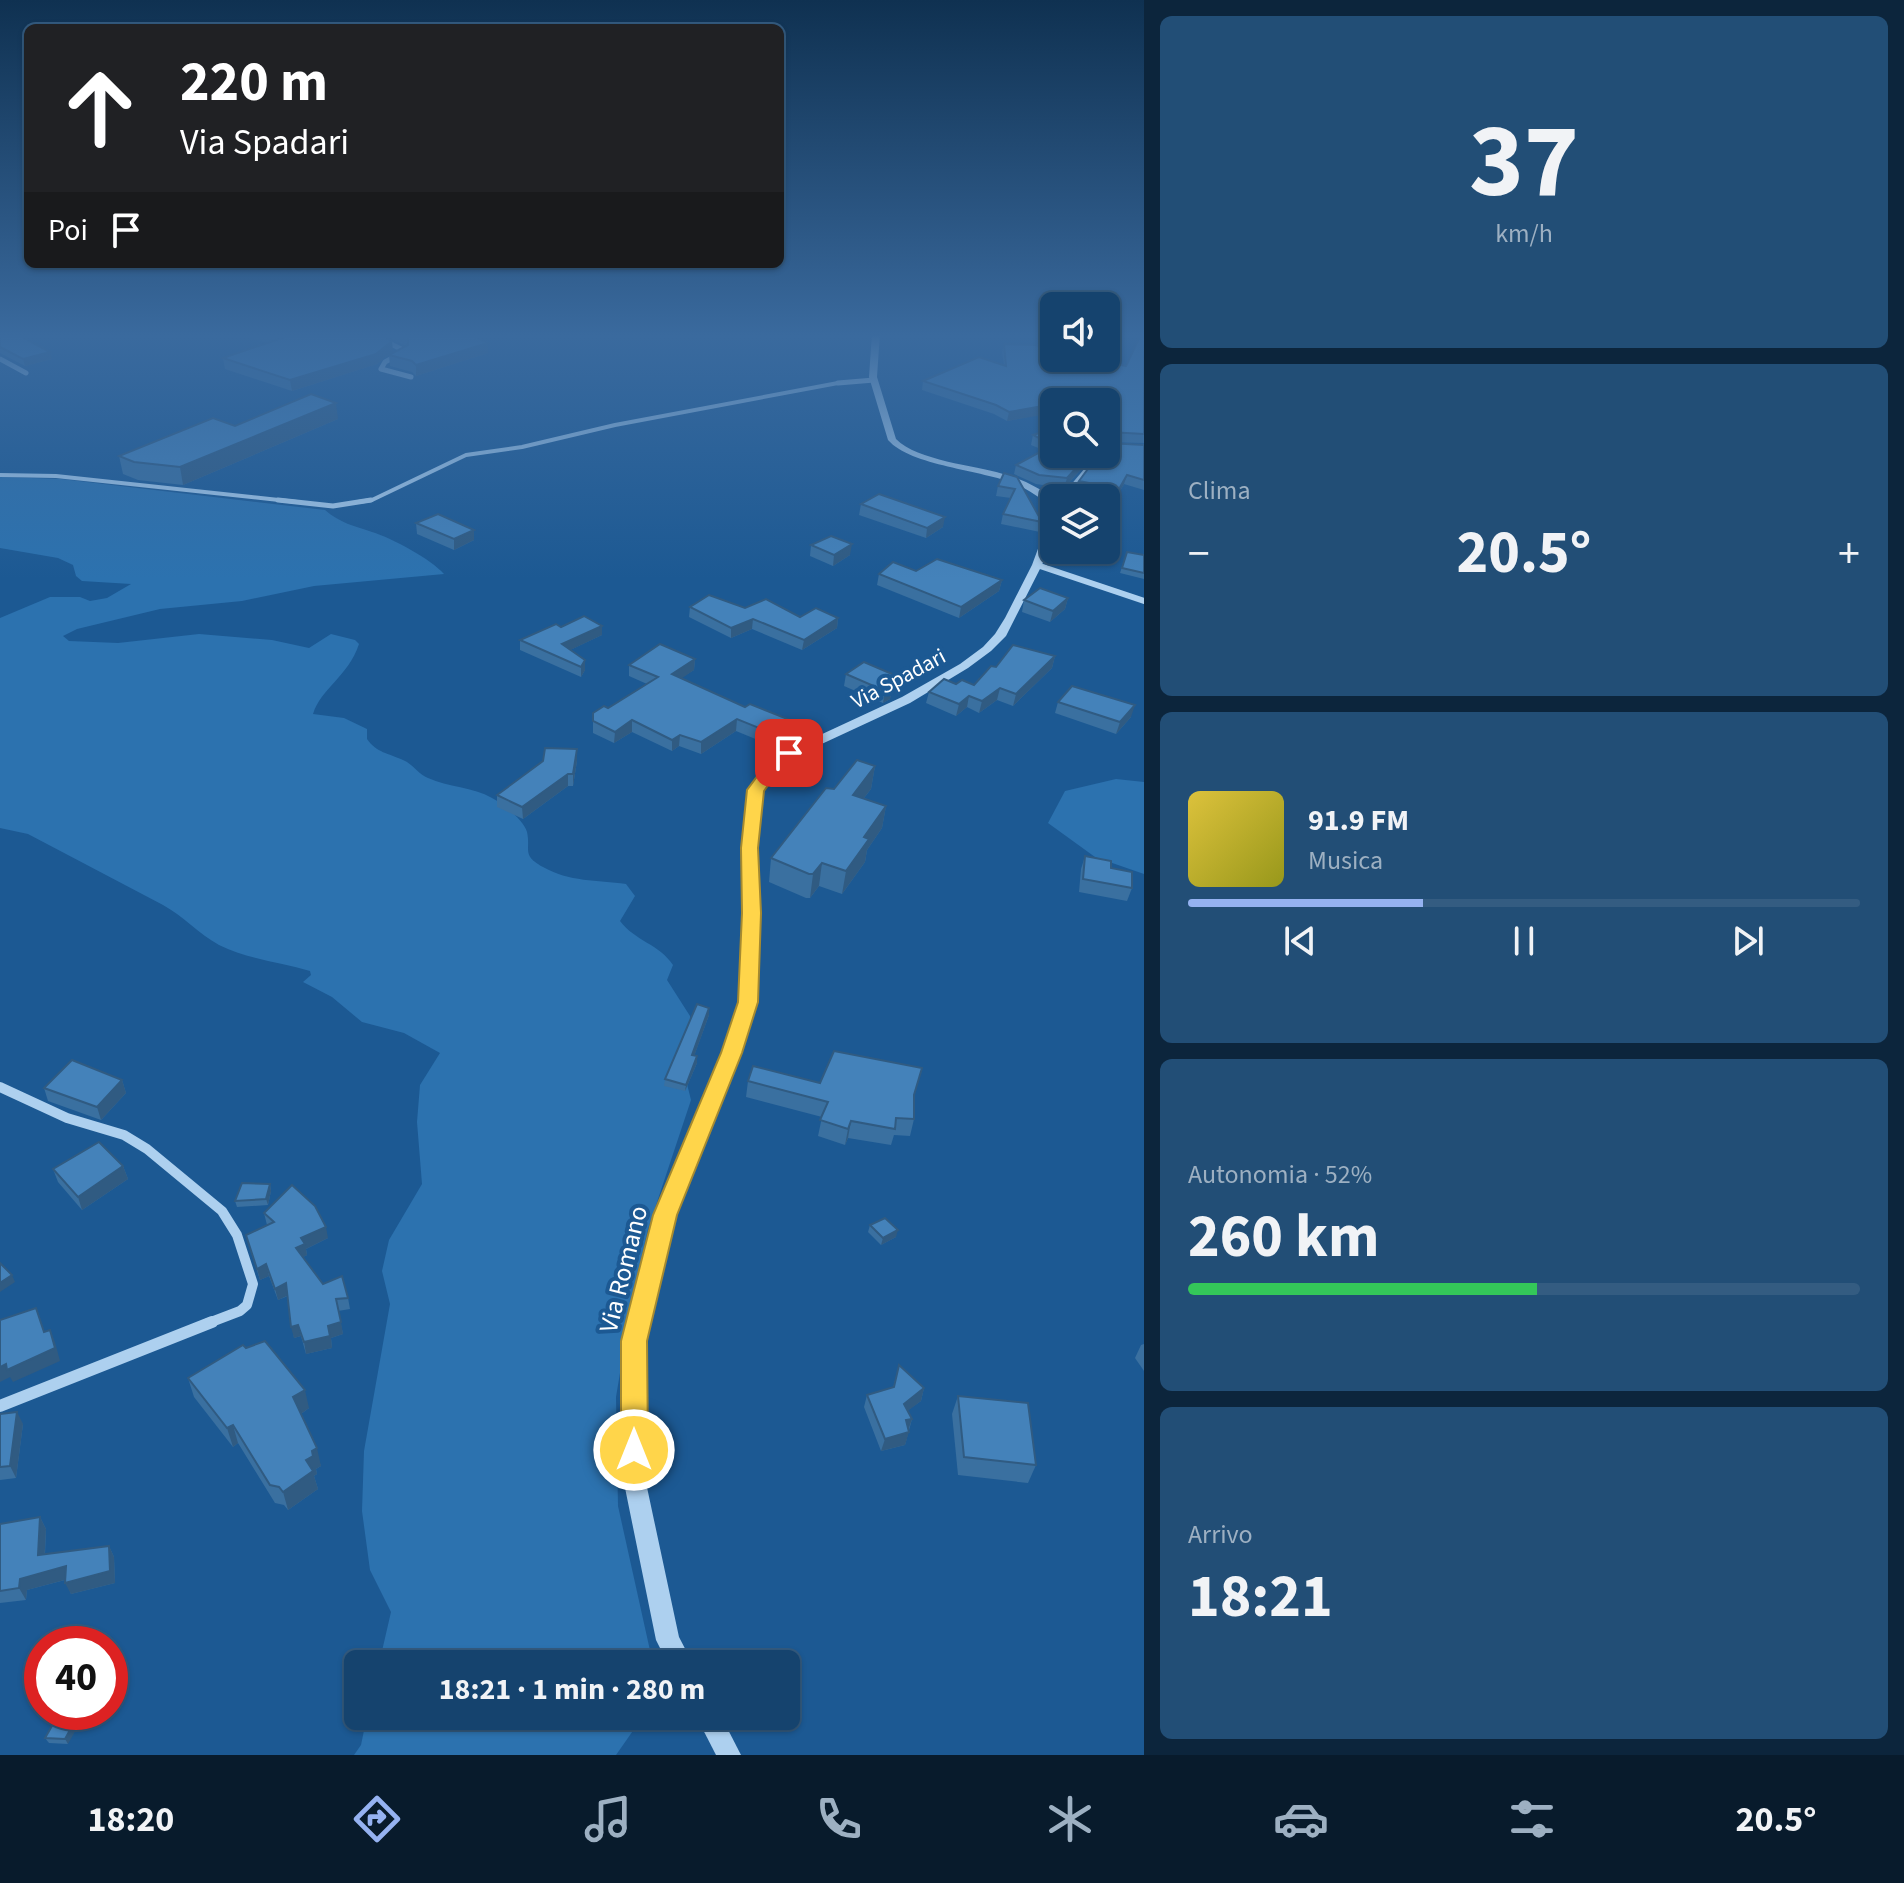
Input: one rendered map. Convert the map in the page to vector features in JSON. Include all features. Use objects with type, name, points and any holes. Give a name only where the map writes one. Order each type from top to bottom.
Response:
[{"type":"street","points":[[884,415],[892,440],[898,446],[1010,480],[1040,492]]},
{"type":"street","points":[[1075,484],[1088,468]]},
{"type":"street","name":"Via Spadari","points":[[750,848],[755,790],[781,758],[906,700],[964,666],[1000,636],[1040,557]]},
{"type":"street","points":[[1037,565],[1144,601]]},
{"type":"street","name":"Via Romano","points":[[673,1650],[668,1640],[634,1478],[634,1341],[665,1215],[732,1053],[748,1002],[750,848]]},
{"type":"street","points":[[0,1087],[67,1118],[124,1135],[147,1149],[222,1211],[237,1235],[253,1284],[247,1305],[240,1311],[0,1406]]},
{"type":"street","points":[[716,1730],[729,1755]]},
{"type":"lane","points":[[0,475],[56,476],[333,506],[356,504],[372,500],[466,455],[522,447],[669,415]]},
{"type":"shaded area","points":[[0,477],[61,479],[325,510],[342,521],[400,544],[444,574],[314,586],[242,601],[160,609],[77,629],[63,636],[69,641],[118,643],[199,634],[272,640],[309,648],[331,634],[355,640],[359,644],[354,655],[313,714],[344,718],[367,729],[367,739],[375,747],[407,762],[424,776],[485,794],[497,801],[522,822],[527,832],[529,855],[543,867],[573,878],[626,884],[635,896],[620,921],[673,965],[667,980],[690,1016],[693,1048],[685,1076],[691,1100],[648,1229],[616,1397],[618,1506],[650,1650],[382,1650],[391,1612],[370,1570],[362,1511],[364,1451],[390,1304],[382,1271],[389,1240],[422,1184],[417,1122],[420,1085],[440,1053],[404,1033],[362,1022],[332,997],[303,982],[311,975],[310,971],[252,957],[219,945],[163,905],[28,834],[0,828],[0,618],[50,597],[80,597],[90,601],[107,598],[131,584],[82,581],[76,576],[73,565],[58,558],[0,548]]},
{"type":"shaded area","points":[[1116,779],[1144,782],[1144,874],[1095,857],[1048,823],[1065,791]]},
{"type":"shaded area","points":[[364,1730],[634,1730],[616,1755],[354,1755],[361,1745]]},
{"type":"building","points":[[261,415],[307,415],[180,467],[134,462],[119,456],[213,418],[235,426]]},
{"type":"building","points":[[1120,415],[1144,415],[1144,434],[1120,433]]},
{"type":"building","points":[[1120,444],[1144,445],[1144,480],[1127,475],[1120,487],[1120,484],[1079,481],[1089,468],[1120,468]]},
{"type":"building","points":[[1040,452],[1040,468],[1076,468],[1067,478],[1039,475],[1016,465]]},
{"type":"building","points":[[1004,473],[1017,477],[1040,522],[1003,514],[1015,489],[998,486]]},
{"type":"building","points":[[879,494],[945,517],[927,528],[861,504]]},
{"type":"building","points":[[438,514],[474,530],[454,539],[416,523]]},
{"type":"building","points":[[831,536],[852,544],[834,555],[811,545]]},
{"type":"building","points":[[1127,552],[1144,555],[1144,573],[1122,568]]},
{"type":"building","points":[[937,559],[1002,580],[961,607],[879,574],[893,562],[916,571]]},
{"type":"building","points":[[1040,588],[1068,598],[1053,611],[1024,600]]},
{"type":"building","points":[[709,595],[745,608],[766,599],[800,617],[816,608],[838,618],[804,640],[753,619],[731,628],[690,607]]},
{"type":"building","points":[[584,616],[602,626],[562,644],[585,660],[581,667],[520,640],[556,624],[561,627]]},
{"type":"building","points":[[660,644],[695,659],[672,674],[745,707],[750,704],[790,720],[774,732],[769,732],[737,719],[701,742],[680,735],[672,740],[632,720],[615,732],[593,721],[593,713],[604,706],[608,708],[658,677],[629,665]]},
{"type":"building","points":[[1013,645],[1055,656],[1016,694],[1000,688],[982,701],[969,696],[959,704],[929,692],[944,679],[956,684],[962,680],[974,685],[991,666],[996,667]]},
{"type":"building","points":[[864,662],[892,674],[892,688],[885,691],[846,674]]},
{"type":"building","points":[[1072,686],[1135,705],[1120,722],[1058,702]]},
{"type":"building","points":[[545,748],[577,749],[573,774],[568,774],[522,807],[497,795],[543,761]]},
{"type":"building","points":[[857,760],[875,766],[853,795],[886,806],[864,837],[869,839],[846,871],[822,863],[813,874],[809,874],[771,858],[826,788],[834,789]]},
{"type":"building","points":[[1085,856],[1111,861],[1111,868],[1132,872],[1132,888],[1083,879]]},
{"type":"building","points":[[697,1004],[709,1008],[692,1055],[697,1056],[686,1085],[665,1079]]},
{"type":"building","points":[[834,1051],[922,1068],[914,1095],[914,1119],[896,1118],[895,1129],[851,1121],[848,1129],[820,1120],[828,1102],[748,1081],[753,1066],[820,1083]]},
{"type":"building","points":[[72,1060],[122,1080],[97,1107],[44,1088]]},
{"type":"building","points":[[99,1142],[123,1166],[78,1197],[53,1169]]},
{"type":"building","points":[[242,1183],[270,1184],[266,1199],[235,1201]]},
{"type":"building","points":[[292,1185],[315,1206],[326,1227],[301,1238],[305,1244],[296,1248],[323,1284],[342,1276],[348,1298],[336,1299],[341,1322],[328,1326],[330,1336],[304,1342],[298,1325],[291,1327],[286,1283],[275,1289],[266,1264],[257,1269],[246,1235],[274,1222],[264,1213]]},
{"type":"building","points":[[885,1218],[898,1230],[883,1238],[870,1225]]},
{"type":"building","points":[[0,1263],[12,1275],[0,1283]]},
{"type":"building","points":[[36,1308],[44,1332],[50,1330],[55,1348],[7,1370],[6,1364],[0,1367],[0,1320]]},
{"type":"building","points":[[265,1341],[305,1390],[293,1397],[317,1448],[312,1451],[313,1456],[306,1460],[313,1471],[283,1492],[279,1487],[270,1485],[233,1425],[227,1428],[188,1378],[243,1345],[246,1348]]},
{"type":"building","points":[[899,1365],[924,1388],[904,1404],[912,1419],[906,1420],[909,1432],[885,1439],[867,1395],[894,1387]]},
{"type":"building","points":[[958,1396],[1028,1403],[1036,1465],[964,1457]]},
{"type":"building","points":[[17,1412],[10,1466],[0,1467],[0,1414]]},
{"type":"building","points":[[40,1517],[38,1555],[109,1546],[110,1571],[65,1583],[66,1566],[20,1579],[19,1588],[0,1591],[0,1524]]},
{"type":"building","points":[[50,1730],[70,1730],[65,1739],[45,1738]]},
{"type":"route","points":[[634,1450],[634,1341],[665,1215],[732,1053],[748,1002],[750,848],[755,790],[773,766],[789,753]]}]
